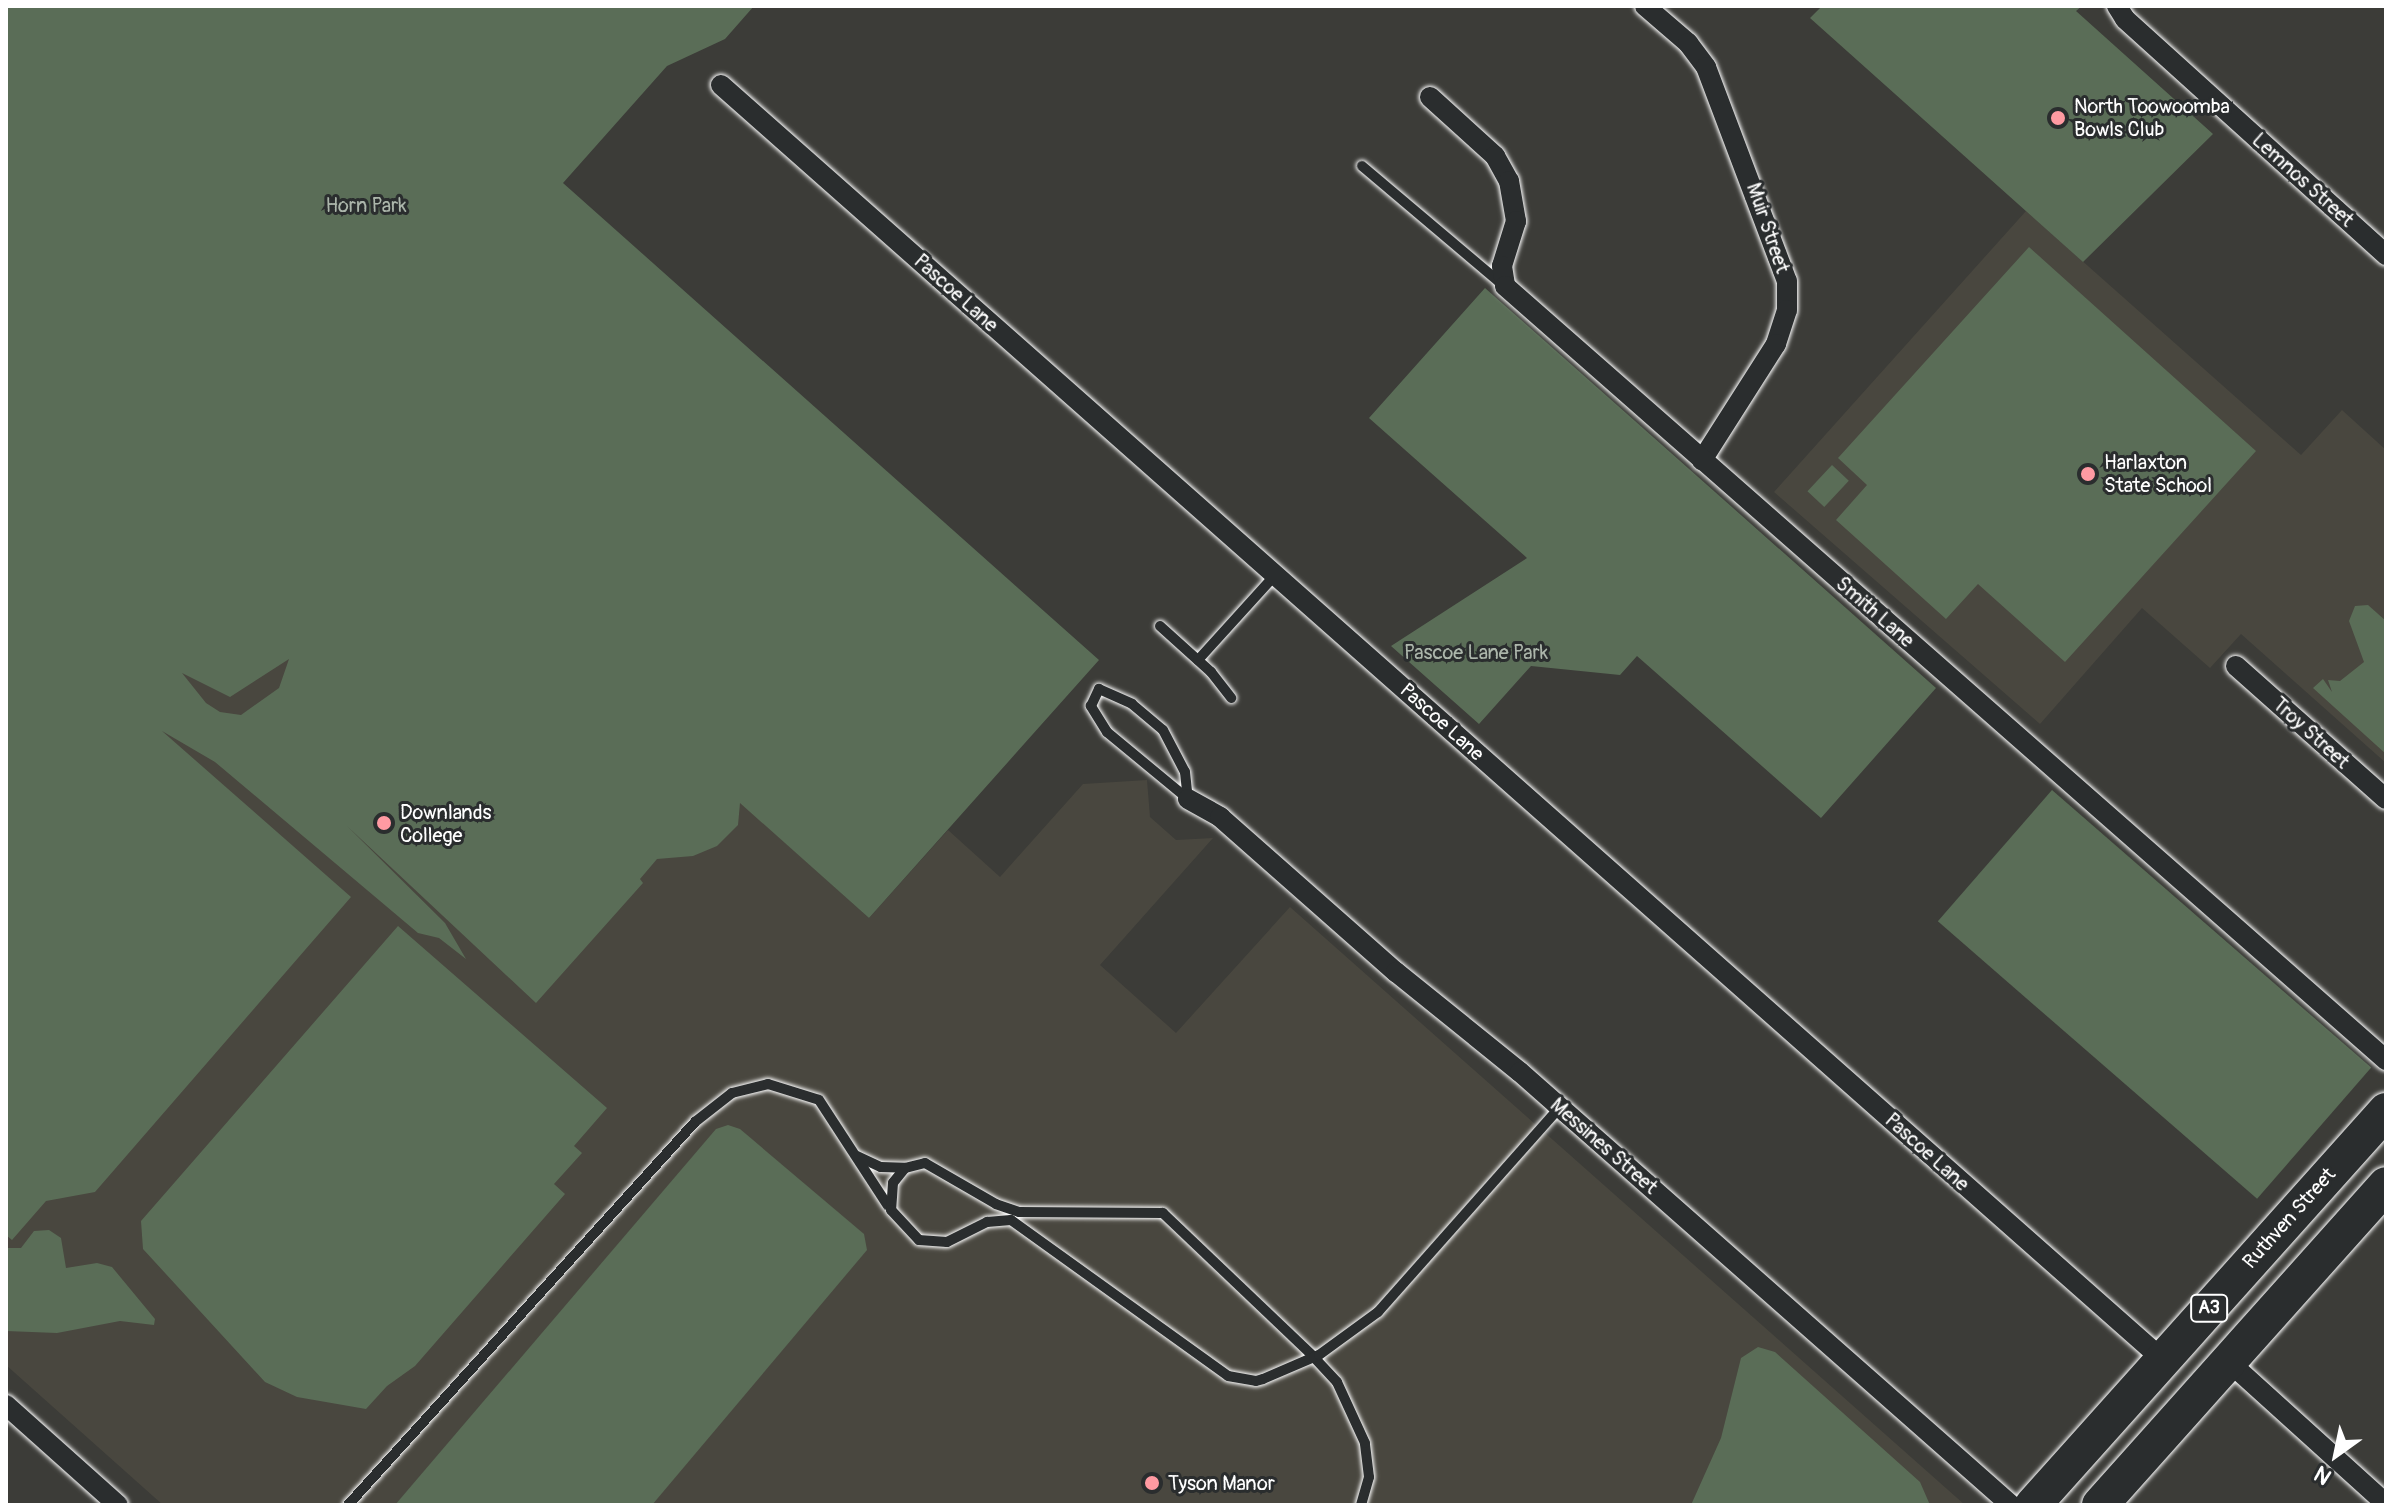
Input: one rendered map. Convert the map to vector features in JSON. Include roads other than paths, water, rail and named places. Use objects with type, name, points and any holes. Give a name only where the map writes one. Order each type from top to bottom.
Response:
[{"type":"highway","name":"Ruthven Street","points":[[2033,1505],[2386,1111]]},
{"type":"highway","name":"A3","points":[[2100,1505],[2386,1185]]},
{"type":"street","name":"Muir Street","points":[[1645,6],[1688,43],[1706,67],[1787,281],[1787,310],[1776,344],[1702,460]]},
{"type":"street","name":"Lemnos Street","points":[[2117,6],[2125,19],[2386,255]]},
{"type":"street","name":"Pascoe Lane","points":[[721,85],[2163,1360]]},
{"type":"street","points":[[1430,97],[1495,156],[1509,181],[1516,221],[1502,266],[1505,286]]},
{"type":"street","name":"Smith Lane","points":[[1505,286],[2386,1060]]},
{"type":"street","name":"Troy Street","points":[[2236,666],[2386,799]]},
{"type":"street","name":"Messines Street","points":[[1188,799],[1220,817],[1560,1107],[2011,1505]]},
{"type":"street","points":[[2228,1361],[2386,1504]]},
{"type":"street","points":[[6,1405],[118,1505]]},
{"type":"lane","name":"Smith Lane","points":[[1362,166],[1505,286]]},
{"type":"lane","points":[[1198,660],[1275,575]]},
{"type":"lane","points":[[1160,626],[1198,660],[1231,698]]},
{"type":"lane","points":[[1099,689],[1132,704],[1163,730],[1185,772],[1188,799],[1107,732],[1091,706],[1099,689]]},
{"type":"lane","points":[[348,1505],[719,1101],[757,1084],[807,1093],[824,1105],[903,1229],[929,1243],[947,1242],[995,1219],[1011,1220],[1228,1376],[1249,1382],[1314,1357],[1360,1327],[1395,1296],[1560,1107]]},
{"type":"lane","points":[[855,1155],[881,1167],[905,1168]]},
{"type":"lane","points":[[891,1210],[890,1191],[905,1168],[913,1163],[935,1166],[996,1204],[1019,1212],[1163,1213],[1337,1382],[1360,1427],[1369,1477],[1361,1505]]},
{"type":"place","name":"North Toowoomba Bowls Club","points":[[2058,118]]},
{"type":"place","name":"Harlaxton State School","points":[[2088,474]]},
{"type":"place","name":"Downlands College","points":[[384,823]]},
{"type":"place","name":"Tyson Manor","points":[[1152,1483]]},
{"type":"park label","name":"Horn Park","points":[[366,205]]},
{"type":"park label","name":"Pascoe Lane Park","points":[[1476,652]]}]
